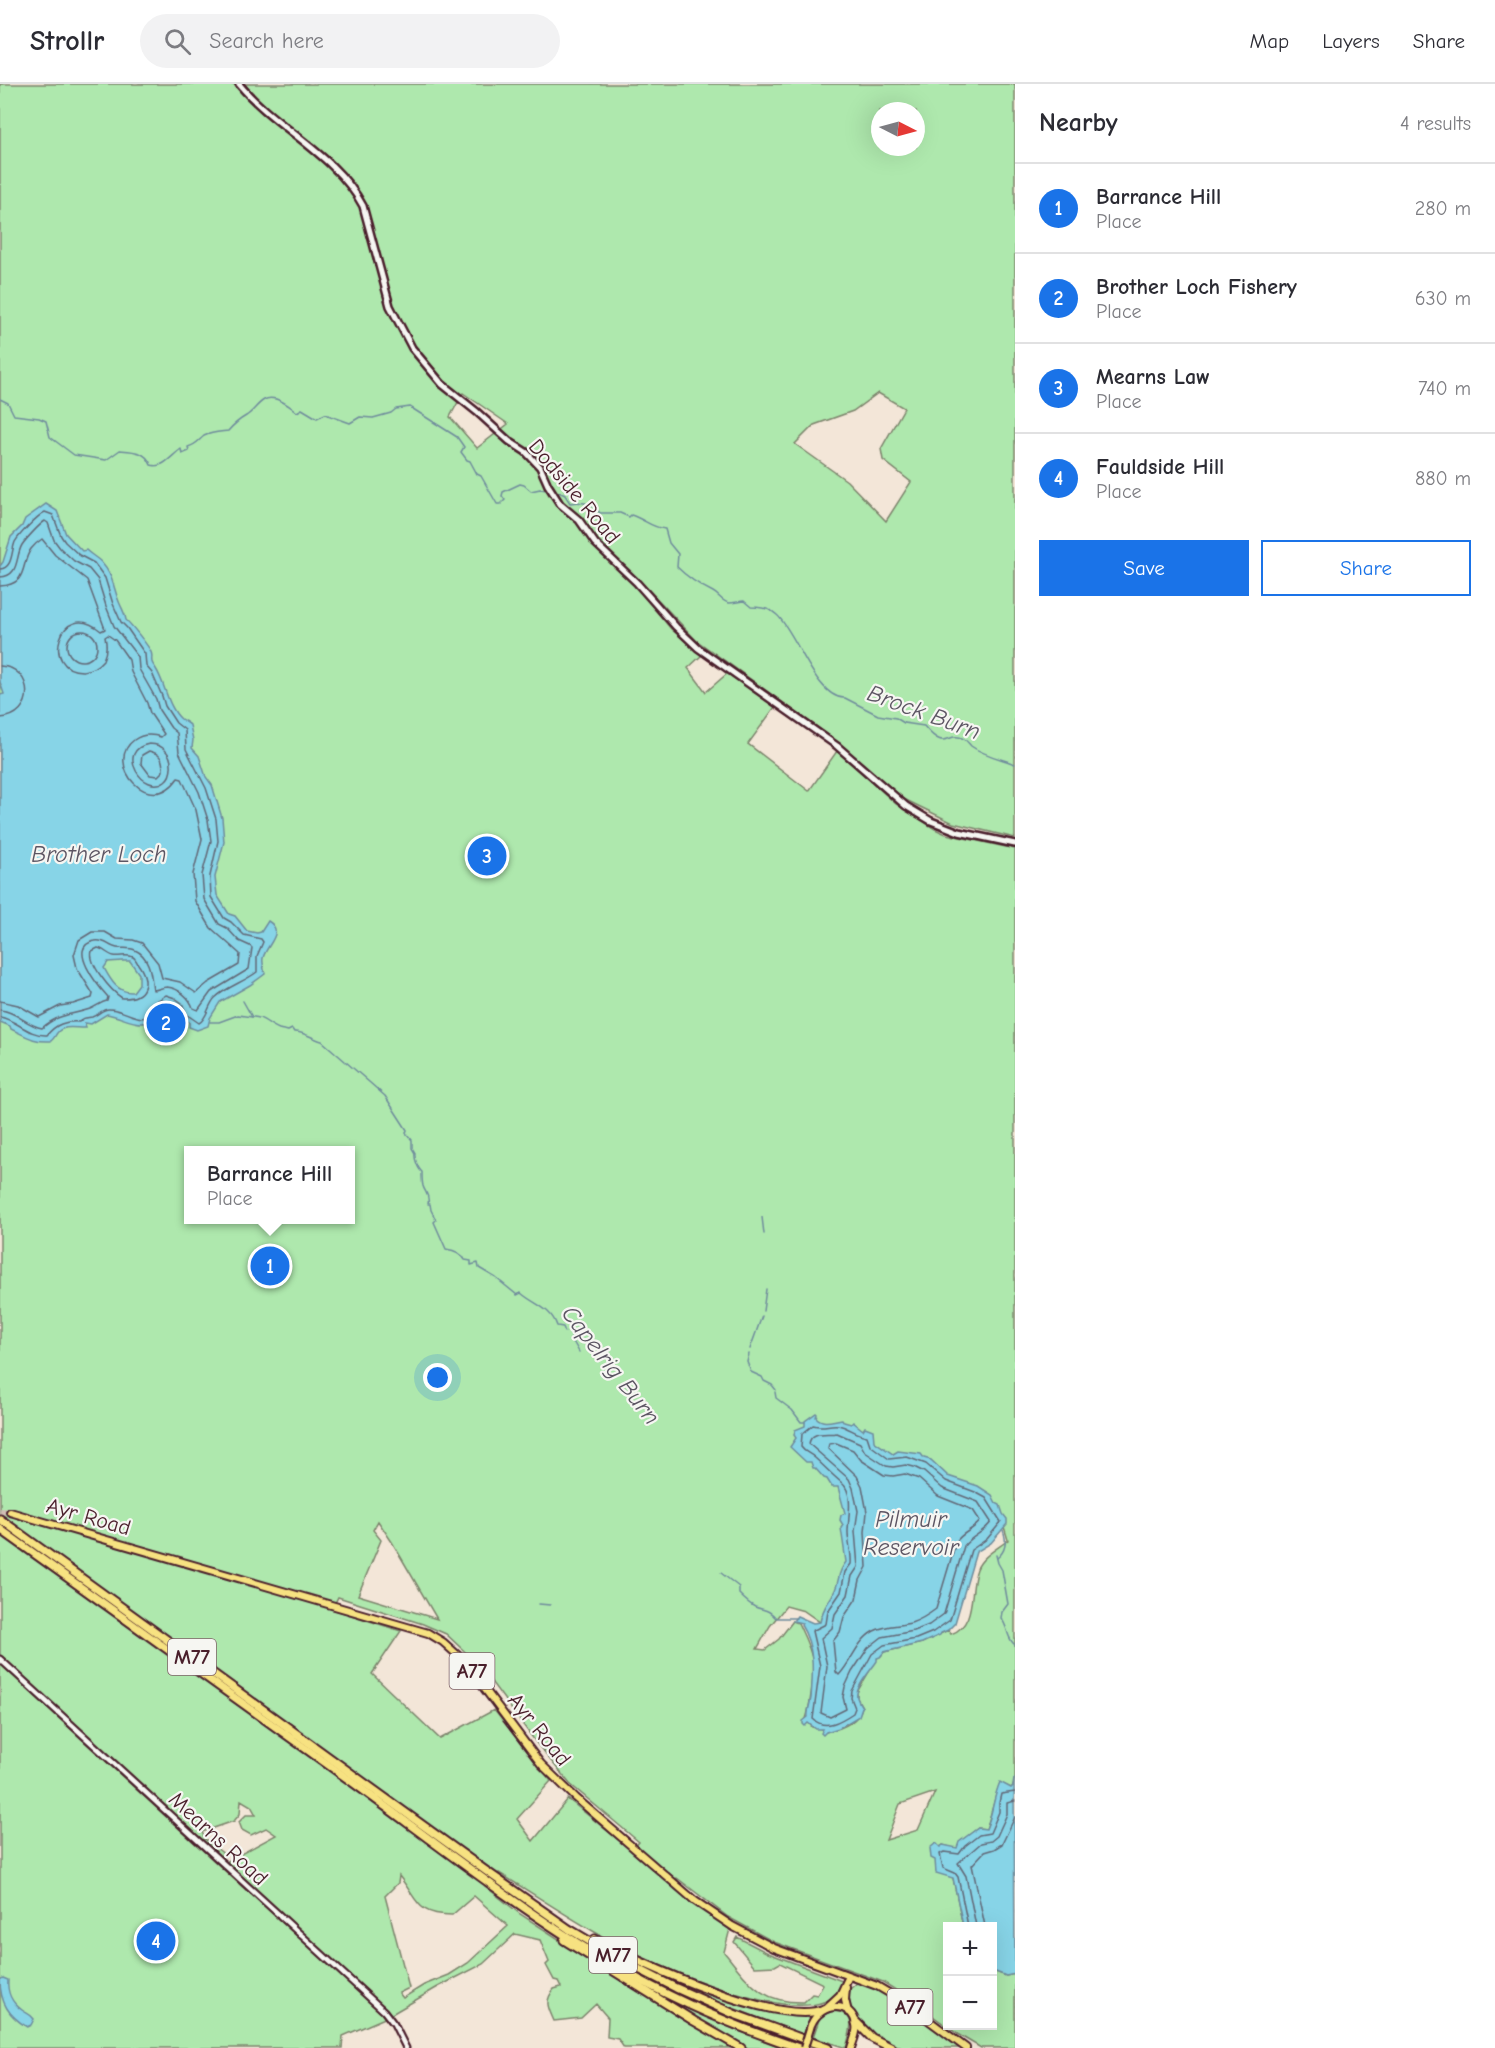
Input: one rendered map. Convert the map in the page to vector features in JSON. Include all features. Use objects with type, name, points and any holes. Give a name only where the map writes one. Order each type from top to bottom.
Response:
[{"type":"highway","name":"M77","points":[[0,1519],[543,1911],[621,1960],[676,1988],[734,2014],[828,2048]]},
{"type":"highway","name":"M77","points":[[0,1529],[567,1937],[646,1983],[736,2024],[799,2048]]},
{"type":"highway","points":[[492,1885],[572,1945],[741,2048]]},
{"type":"highway","points":[[543,1911],[634,1959],[715,1992],[777,2008],[808,2012],[825,2008]]},
{"type":"highway","points":[[856,2022],[872,2038],[892,2048]]},
{"type":"main road","name":"Dodside Road","points":[[239,84],[260,106],[338,170],[356,192],[363,206],[390,306],[412,348],[426,366],[442,384],[486,419],[509,441],[526,452],[540,467],[560,504],[579,520],[595,543],[637,583],[676,627],[698,648],[837,746],[906,806],[932,821],[959,832],[1015,844]]},
{"type":"main road","name":"Ayr Road","points":[[10,1512],[428,1634],[443,1642],[462,1659],[541,1764],[570,1793],[695,1901],[759,1941],[877,1986],[966,2048]]},
{"type":"main road","points":[[848,2012],[845,2000],[849,1976]]},
{"type":"main road","points":[[804,2048],[815,2016],[835,2002],[846,1986]]},
{"type":"main road","points":[[825,2008],[839,2007],[848,2012],[856,2022],[851,2048]]},
{"type":"street","name":"Mearns Road","points":[[0,1659],[384,2011],[394,2024],[406,2048]]},
{"type":"green space","points":[[0,84],[1015,84],[1015,838],[953,823],[904,799],[831,737],[696,640],[649,590],[595,539],[590,540],[638,589],[671,629],[702,655],[688,668],[706,692],[729,672],[775,707],[748,744],[809,791],[837,751],[896,804],[935,829],[946,834],[1015,849],[1015,1779],[1011,1788],[1000,1783],[986,1829],[978,1828],[960,1842],[957,1849],[943,1845],[935,1859],[953,1878],[962,1922],[943,1922],[943,2023],[883,1982],[774,1942],[728,1917],[677,1878],[675,1889],[730,1929],[724,1952],[757,1989],[776,1999],[804,2002],[812,1994],[817,1995],[823,1984],[780,1963],[775,1966],[755,1967],[734,1942],[737,1937],[768,1953],[842,1981],[832,1997],[813,2005],[786,2004],[756,1999],[696,1980],[635,1954],[576,1921],[499,1873],[485,1886],[520,1914],[693,2024],[735,2048],[624,2048],[618,2039],[607,2037],[608,2018],[596,2004],[581,2018],[554,2021],[548,2001],[554,1989],[561,1987],[558,1981],[554,1980],[546,1965],[549,1962],[540,1940],[515,1934],[483,1964],[390,2015],[377,2002],[374,2006],[387,2017],[343,2036],[342,2048],[0,2048],[0,1664],[248,1892],[253,1888],[226,1862],[276,1835],[266,1828],[251,1835],[242,1830],[239,1822],[246,1815],[256,1815],[251,1806],[241,1800],[240,1814],[234,1821],[202,1832],[205,1839],[225,1855],[221,1859],[0,1655]],"holes":[[[463,393],[508,424],[477,448],[450,417]],[[878,393],[904,408],[881,449],[883,460],[911,482],[886,521],[847,481],[795,444],[814,425],[853,411]],[[1002,1520],[1008,1540],[979,1565],[969,1615],[965,1623],[951,1634],[948,1630],[922,1643],[884,1652],[877,1658],[857,1692],[857,1698],[862,1707],[857,1717],[843,1727],[825,1732],[823,1729],[812,1727],[806,1719],[813,1663],[798,1623],[793,1621],[779,1639],[765,1650],[757,1649],[770,1626],[786,1606],[804,1611],[820,1622]],[[378,1521],[392,1542],[437,1619],[358,1595],[381,1540],[373,1530]],[[338,1597],[423,1624],[446,1634],[478,1664],[570,1784],[639,1842],[631,1850],[568,1799],[533,1841],[517,1819],[551,1781],[494,1710],[440,1739],[372,1674],[401,1631],[332,1609]],[[935,1792],[918,1830],[886,1840],[900,1804]],[[399,1876],[420,1905],[431,1912],[440,1914],[452,1915],[474,1896],[508,1926],[468,1963],[403,1998],[399,1993],[409,1988],[385,1896],[398,1883]]]},
{"type":"green space","points":[[997,1973],[1006,1976],[1015,1974],[1015,2048],[981,2048],[952,2030],[997,2030]]},
{"type":"green space","points":[[663,1974],[727,1999],[812,2014],[804,2035],[720,2003]]},
{"type":"green space","points":[[858,1982],[883,1991],[962,2048],[902,2048],[878,2038],[858,2020],[851,2008],[850,1989]]},
{"type":"green space","points":[[652,1991],[729,2027],[784,2048],[748,2048],[705,2025]]},
{"type":"green space","points":[[832,2011],[846,2015],[851,2023],[846,2048],[813,2037],[820,2017]]},
{"type":"water","name":"Brother Loch","points":[[46,504],[57,511],[66,534],[82,551],[86,550],[105,567],[113,582],[126,620],[150,650],[152,663],[173,709],[190,725],[192,748],[199,756],[206,777],[212,785],[222,818],[224,842],[215,877],[217,895],[229,914],[235,916],[247,931],[261,932],[268,921],[275,930],[263,958],[265,974],[220,1002],[208,1026],[197,1030],[189,1027],[189,1022],[183,1021],[179,1008],[165,1001],[161,1007],[162,1018],[157,1016],[159,1019],[152,1022],[133,1022],[107,1014],[91,1024],[85,1023],[86,1028],[60,1030],[51,1041],[30,1038],[0,1022],[0,695],[4,694],[0,682],[0,566],[11,537],[22,526],[25,519]],"holes":[[[130,961],[139,974],[139,984],[133,992],[118,988],[104,968],[108,962]]]},
{"type":"water","name":"Pilmuir Reservoir","points":[[816,1413],[816,1417],[822,1421],[842,1419],[851,1424],[853,1422],[863,1430],[865,1427],[873,1430],[874,1441],[893,1454],[898,1451],[921,1454],[948,1476],[978,1486],[992,1495],[1007,1519],[1007,1524],[991,1543],[976,1552],[955,1623],[940,1635],[922,1643],[884,1652],[877,1658],[857,1693],[862,1707],[859,1716],[823,1735],[821,1733],[823,1729],[816,1729],[808,1723],[805,1726],[803,1724],[808,1717],[811,1698],[812,1660],[809,1642],[802,1623],[793,1621],[797,1616],[813,1623],[820,1622],[824,1608],[835,1590],[841,1569],[846,1562],[841,1528],[843,1525],[840,1520],[841,1515],[845,1513],[838,1487],[832,1487],[827,1479],[813,1468],[811,1462],[806,1462],[790,1447],[796,1438],[795,1430],[805,1426],[805,1421]]},
{"type":"water","points":[[1014,1778],[1015,1974],[1006,1976],[997,1973],[997,1922],[962,1922],[953,1878],[936,1873],[935,1860],[931,1858],[930,1848],[936,1843],[940,1847],[943,1845],[957,1848],[959,1842],[978,1828],[986,1829],[1000,1782],[1011,1788]]},
{"type":"water","points":[[3,1978],[8,1980],[12,2000],[34,2019],[31,2025],[27,2027],[21,2023],[7,2008],[0,1988],[0,1980]]},
{"type":"waterway","name":"Brock Burn","points":[[0,399],[8,403],[14,415],[46,421],[50,437],[74,455],[106,460],[120,450],[130,451],[142,454],[151,465],[155,466],[163,464],[181,449],[182,454],[189,451],[188,447],[204,436],[228,431],[262,402],[272,398],[297,412],[302,409],[317,418],[325,414],[350,423],[360,417],[373,418],[391,413],[396,409],[410,407],[457,437],[464,447],[461,452],[481,476],[497,504],[505,500],[502,496],[503,492],[520,484],[531,491],[547,490]]},
{"type":"waterway","name":"Brock Burn","points":[[559,492],[565,495],[570,503],[587,503],[600,513],[620,513],[629,517],[631,515],[655,527],[665,529],[669,543],[678,554],[677,567],[685,575],[715,593],[722,600],[731,603],[744,601],[751,607],[765,608],[774,613],[792,635],[816,677],[835,696],[845,698],[878,715],[924,726],[938,739],[946,740],[954,737],[964,739],[981,752],[1015,764]]},
{"type":"waterway","name":"Capelrig Burn","points":[[243,1001],[252,1017],[262,1019],[279,1029],[288,1031],[292,1029],[294,1032],[322,1041],[385,1096],[412,1140],[412,1148],[422,1172],[428,1204],[430,1204],[436,1220],[434,1222],[446,1249],[462,1255],[465,1260],[471,1261],[471,1265],[478,1263],[479,1268],[517,1295],[521,1293],[542,1307],[551,1315],[557,1326],[563,1327],[565,1332]]},
{"type":"waterway","points":[[210,1022],[219,1022],[238,1015],[252,1017]]},
{"type":"waterway","points":[[762,1217],[764,1234]]},
{"type":"waterway","points":[[763,1311],[766,1289]]},
{"type":"waterway","points":[[750,1349],[762,1316]]},
{"type":"waterway","name":"Capelrig Burn","points":[[571,1338],[579,1352]]},
{"type":"waterway","points":[[749,1354],[747,1362],[751,1372],[762,1377],[776,1390]]},
{"type":"waterway","points":[[775,1392],[776,1398],[792,1410],[801,1422],[805,1422]]},
{"type":"waterway","points":[[997,1558],[1005,1546],[1003,1530]]},
{"type":"waterway","points":[[996,1555],[1002,1570],[1008,1604],[1001,1618],[1015,1645]]},
{"type":"waterway","name":"Capelrig Burn","points":[[721,1573],[739,1587],[739,1594],[753,1606],[769,1612],[776,1618],[796,1618]]},
{"type":"waterway","points":[[539,1604],[550,1605]]},
{"type":"tunnel","points":[[0,1511],[10,1512]]},
{"type":"place","name":"Mearns Law","points":[[487,856]]},
{"type":"place","name":"Brother Loch Fishery","points":[[166,1023]]},
{"type":"place","name":"Barrance Hill","points":[[270,1266]]},
{"type":"place","name":"Fauldside Hill","points":[[156,1941]]}]
